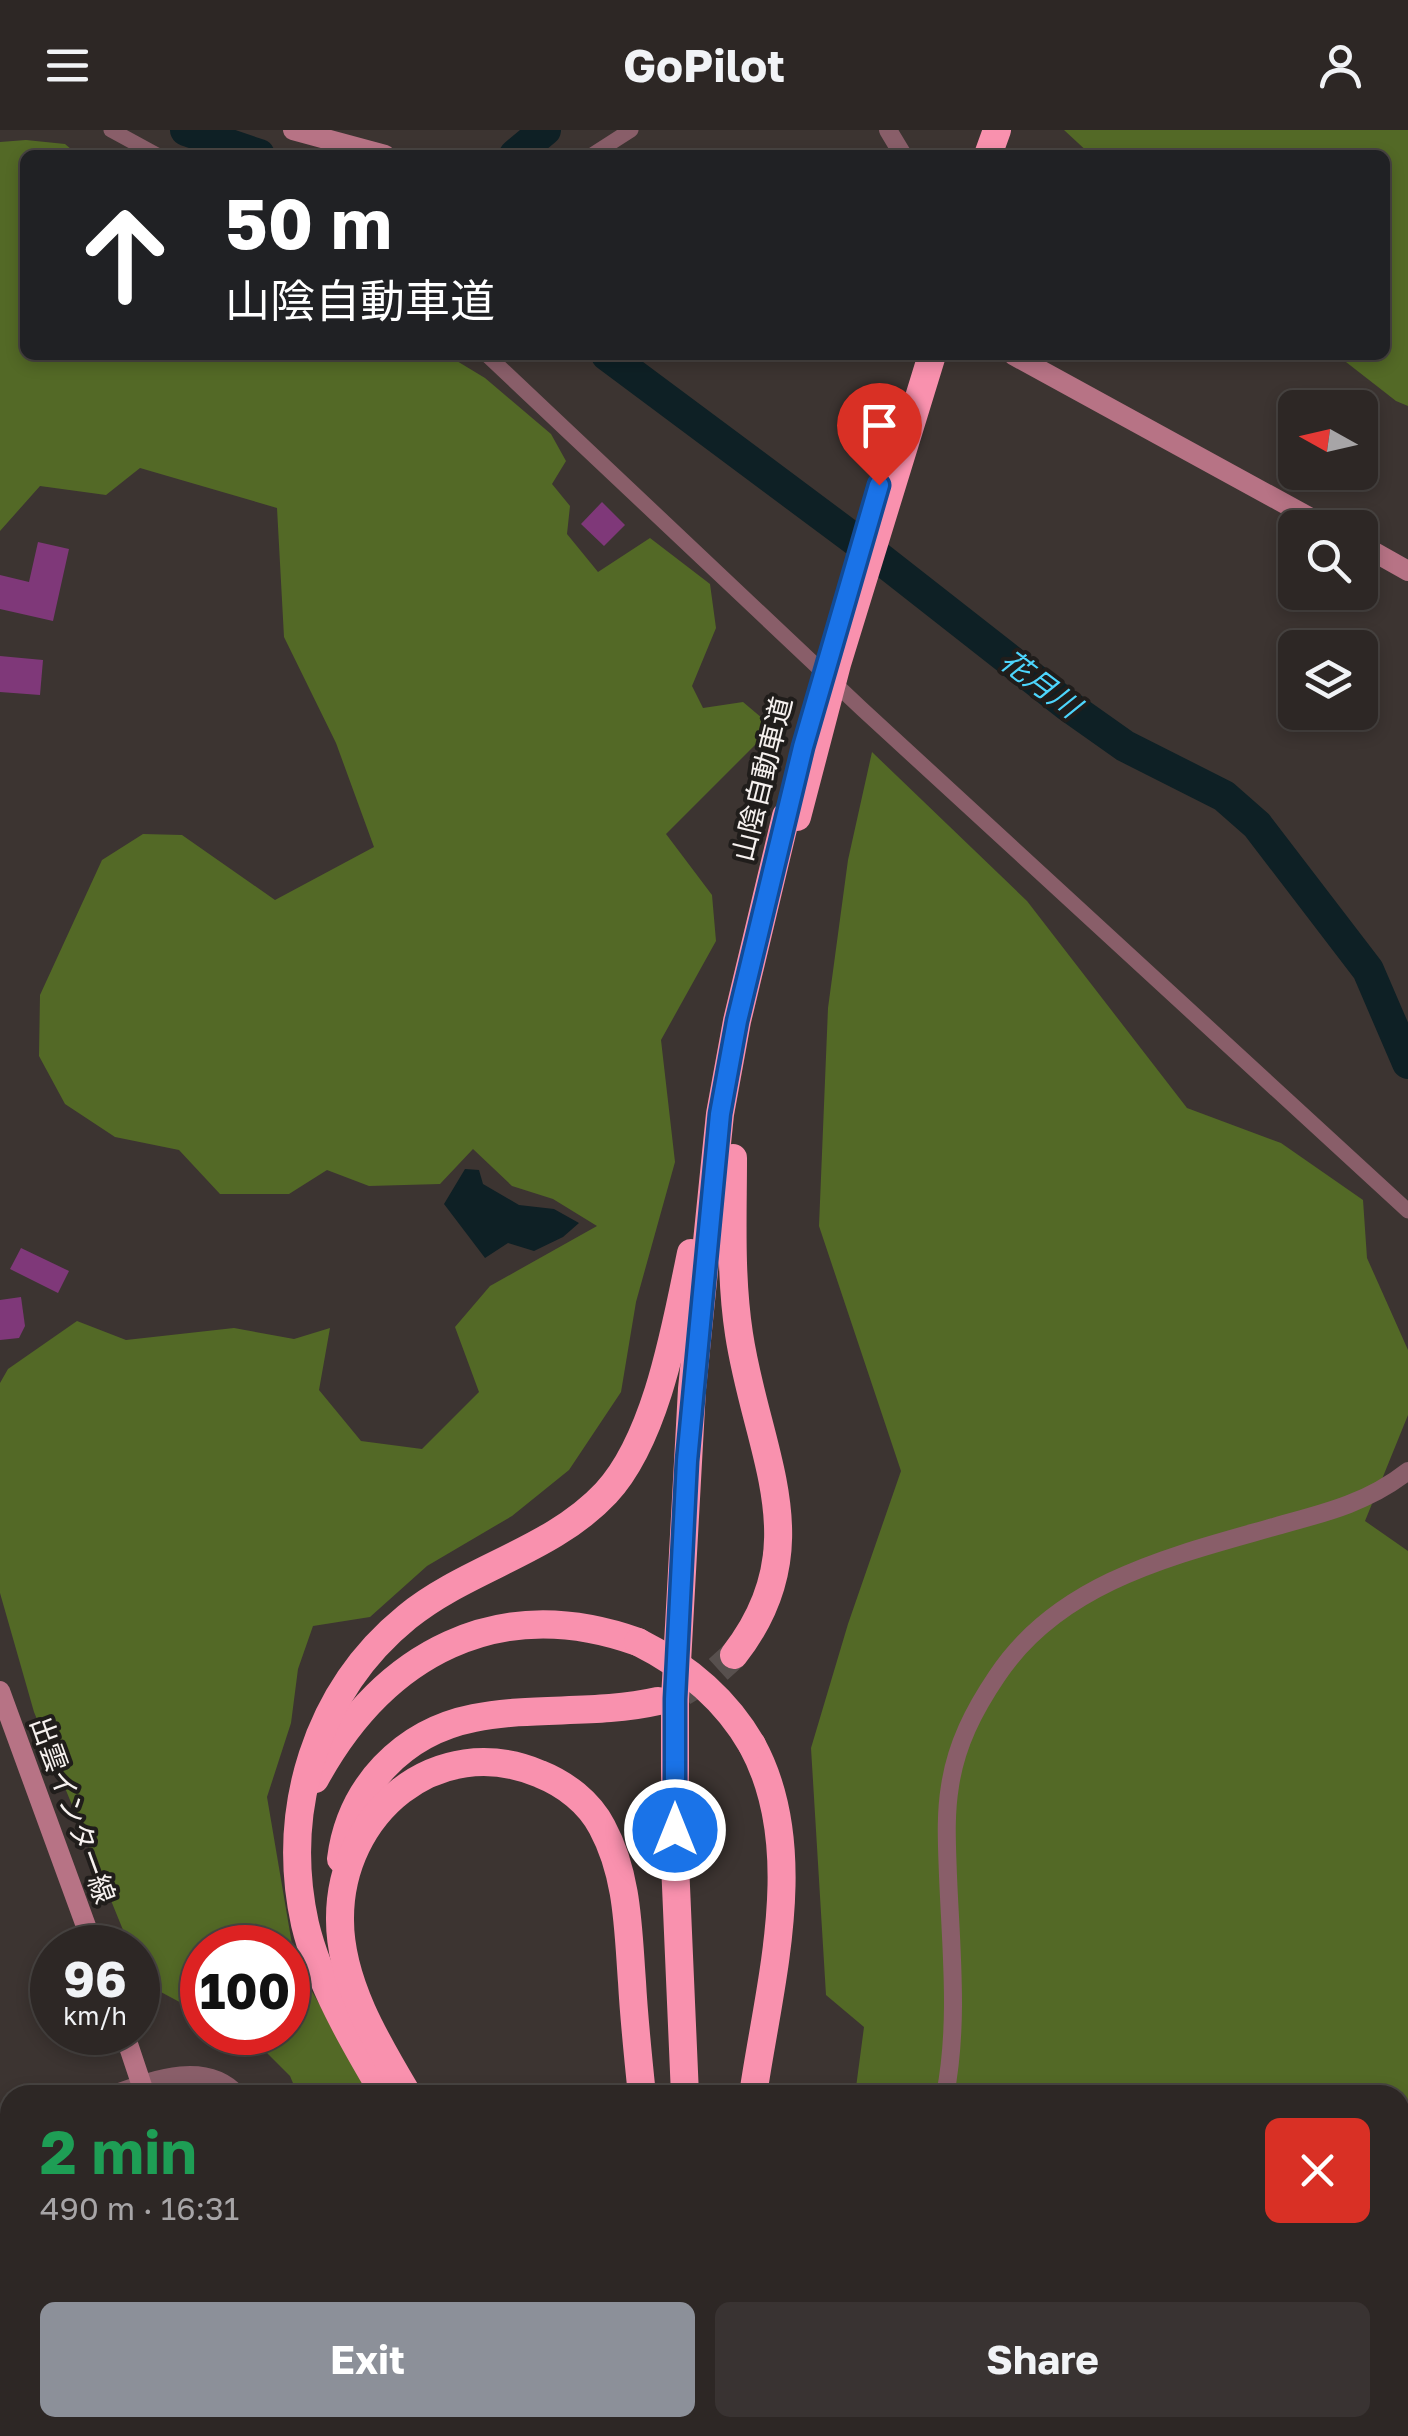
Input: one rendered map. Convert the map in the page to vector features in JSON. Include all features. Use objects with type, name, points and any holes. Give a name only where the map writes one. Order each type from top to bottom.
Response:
[{"type":"highway","name":"山陰自動車道","points":[[792,816],[832,643],[918,360]]},
{"type":"highway","name":"山陰自動車道","points":[[686,2085],[667,1691],[692,1389],[737,1021],[836,664],[930,360]]},
{"type":"highway","points":[[726,1115],[733,1284],[746,1370],[773,1482],[779,1544],[777,1574],[768,1602],[734,1655]]},
{"type":"highway","points":[[380,2085],[325,1979],[306,1926],[296,1869],[308,1761],[344,1684],[368,1655],[408,1617],[456,1584],[564,1528],[607,1492],[640,1441],[666,1364],[726,1115]]},
{"type":"highway","points":[[300,1817],[316,1777],[361,1711],[412,1664],[467,1636],[535,1623],[603,1630],[667,1657],[699,1680],[752,1745],[772,1794],[780,1830],[779,1916],[755,2085]]},
{"type":"highway","points":[[402,2085],[381,2049],[342,1950],[339,1876],[350,1816],[363,1790],[384,1765],[410,1745],[472,1718],[602,1710],[667,1691]]},
{"type":"highway","points":[[340,1919],[344,1885],[358,1843],[395,1795],[418,1778],[444,1766],[496,1760],[552,1778],[579,1797],[600,1823],[615,1853],[628,1922],[641,2085]]},
{"type":"main road","points":[[293,130],[367,150]]},
{"type":"main road","points":[[1023,360],[1296,510]]},
{"type":"main road","points":[[1378,554],[1408,570]]},
{"type":"main road","name":"出雲インター線","points":[[0,1691],[86,1925]]},
{"type":"main road","points":[[132,2055],[143,2085]]},
{"type":"street","points":[[111,130],[147,150]]},
{"type":"street","points":[[600,150],[631,130]]},
{"type":"street","points":[[492,360],[862,709],[1408,1211]]},
{"type":"street","points":[[947,2085],[953,2016],[947,1824],[950,1788],[956,1752],[978,1705],[1009,1657],[1042,1623],[1123,1574],[1352,1505],[1408,1471]]},
{"type":"street","points":[[156,2085],[192,2073],[227,2085]]},
{"type":"green space","points":[[1064,130],[1408,130],[1408,406],[1343,360],[1390,360],[1390,150],[1086,150]]},
{"type":"green space","points":[[0,142],[65,144],[72,150],[20,150],[20,360],[455,360],[485,378],[551,434],[566,461],[552,484],[570,506],[567,534],[598,572],[650,538],[710,584],[716,628],[692,686],[703,708],[743,702],[762,718],[757,743],[666,834],[712,895],[716,941],[661,1040],[675,1162],[636,1302],[621,1392],[569,1470],[512,1516],[427,1566],[370,1617],[313,1626],[298,1669],[291,1723],[267,1797],[289,1925],[180,1925],[180,2002],[160,1992],[160,1925],[121,1925],[34,1712],[0,1593],[0,1383],[8,1369],[77,1321],[126,1340],[234,1328],[294,1339],[330,1328],[319,1390],[361,1441],[422,1449],[479,1392],[455,1327],[490,1286],[597,1226],[553,1199],[512,1186],[473,1149],[440,1184],[369,1186],[327,1170],[289,1194],[220,1194],[179,1150],[115,1137],[65,1104],[39,1056],[40,995],[102,860],[143,834],[182,835],[275,900],[374,847],[336,743],[284,637],[277,508],[140,468],[106,495],[40,486],[0,531]]},
{"type":"green space","points":[[872,752],[1027,901],[1187,1108],[1281,1143],[1363,1200],[1367,1258],[1408,1350],[1408,1415],[1365,1521],[1408,1551],[1408,2085],[856,2085],[864,2027],[826,1995],[811,1748],[848,1624],[901,1471],[819,1226],[828,1008],[848,860]]},
{"type":"green space","points":[[310,1988],[366,2085],[294,2085],[269,2055],[310,2055]]},
{"type":"water","points":[[465,1169],[479,1170],[483,1184],[519,1205],[554,1209],[579,1223],[563,1237],[534,1251],[508,1243],[485,1258],[444,1204]]},
{"type":"building","points":[[602,502],[625,525],[604,546],[581,524]]},
{"type":"building","points":[[38,542],[69,549],[53,621],[0,609],[0,575],[29,582]]},
{"type":"building","points":[[0,656],[43,660],[40,695],[0,692]]},
{"type":"building","points":[[21,1248],[69,1271],[58,1293],[10,1269]]},
{"type":"building","points":[[21,1297],[25,1326],[19,1338],[0,1340],[0,1300]]},
{"type":"waterway","points":[[186,130],[244,150]]},
{"type":"waterway","points":[[521,150],[545,130]]},
{"type":"waterway","name":"花月川","points":[[614,360],[882,560],[1067,705],[1125,746],[1224,796],[1257,825],[1368,970],[1408,1063]]},
{"type":"tunnel","points":[[683,1692],[713,1674],[734,1655]]},
{"type":"route","points":[[675,1830],[675,1699],[682,1533],[692,1389],[720,1114],[759,922],[803,747],[879,485]]}]
